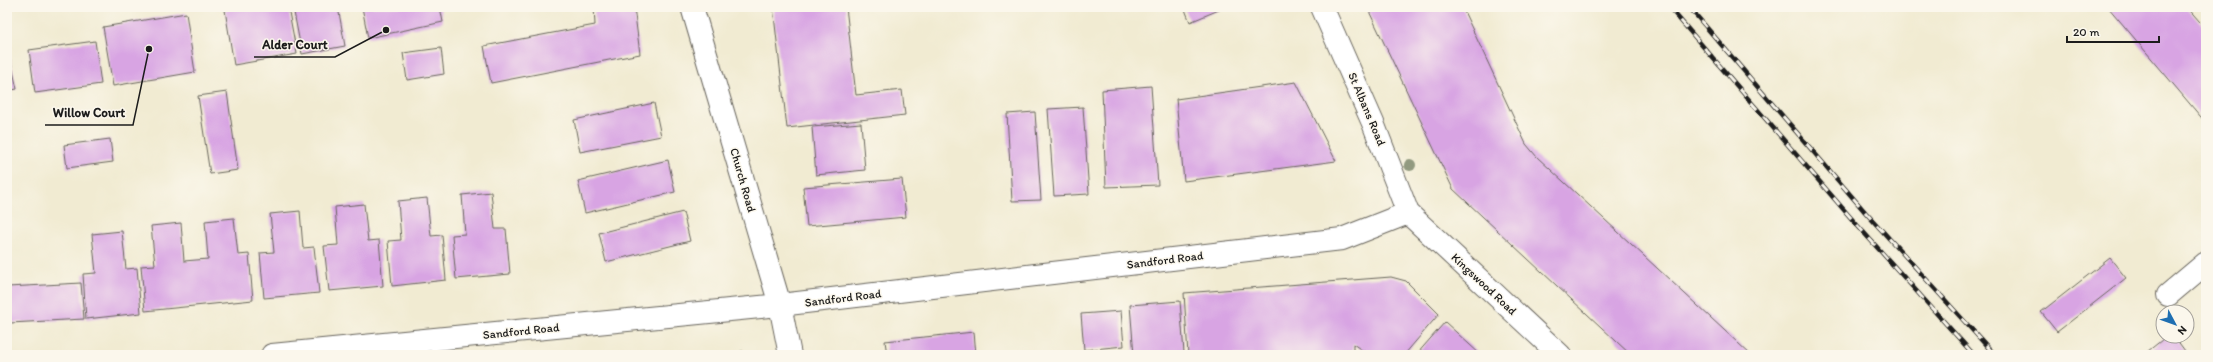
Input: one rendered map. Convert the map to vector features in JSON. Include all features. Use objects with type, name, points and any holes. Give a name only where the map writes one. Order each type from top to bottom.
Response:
[{"type":"street","name":"Church Road","points":[[692,7],[780,305],[790,355]]},
{"type":"street","name":"St Albans Road","points":[[1322,7],[1373,123],[1408,213]]},
{"type":"street","name":"Sandford Road","points":[[272,355],[780,305],[1342,239],[1408,213]]},
{"type":"street","name":"Kingswood Road","points":[[1408,213],[1560,355]]},
{"type":"street","points":[[2168,295],[2206,264]]},
{"type":"building","points":[[239,7],[288,7],[297,54],[234,65],[225,10]]},
{"type":"building","points":[[293,7],[338,7],[345,46],[302,54]]},
{"type":"building","points":[[362,7],[440,7],[443,22],[368,38]]},
{"type":"building","points":[[594,7],[634,7],[640,54],[491,83],[484,46],[595,25]]},
{"type":"building","points":[[773,7],[846,7],[856,95],[902,90],[905,115],[787,128]]},
{"type":"building","points":[[1184,7],[1226,7],[1190,22]]},
{"type":"building","points":[[1367,7],[1462,7],[1526,144],[1537,157],[1751,355],[1631,355],[1453,189]]},
{"type":"building","points":[[2108,7],[2187,7],[2206,29],[2206,123]]},
{"type":"building","points":[[186,13],[195,72],[113,86],[103,27]]},
{"type":"building","points":[[95,41],[101,84],[35,93],[29,50]]},
{"type":"building","points":[[7,44],[17,89],[7,91]]},
{"type":"building","points":[[441,48],[444,74],[407,80],[403,53]]},
{"type":"building","points":[[1296,82],[1336,161],[1184,181],[1176,99]]},
{"type":"building","points":[[1151,86],[1158,185],[1106,187],[1102,90]]},
{"type":"building","points":[[227,92],[238,170],[210,174],[198,96]]},
{"type":"building","points":[[654,103],[661,136],[580,152],[574,120]]},
{"type":"building","points":[[1083,107],[1089,194],[1054,196],[1048,109]]},
{"type":"building","points":[[1035,112],[1041,200],[1012,201],[1007,114]]},
{"type":"building","points":[[861,123],[865,170],[816,175],[812,127]]},
{"type":"building","points":[[110,139],[113,162],[67,168],[64,145]]},
{"type":"building","points":[[668,160],[675,192],[585,213],[578,181]]},
{"type":"building","points":[[902,179],[906,217],[807,226],[803,187]]},
{"type":"building","points":[[491,192],[495,229],[506,229],[510,274],[456,279],[452,235],[465,234],[462,195]]},
{"type":"building","points":[[427,198],[431,236],[442,235],[446,280],[392,286],[388,241],[401,240],[398,201]]},
{"type":"building","points":[[364,204],[368,241],[379,240],[383,286],[329,291],[324,246],[338,245],[335,207]]},
{"type":"building","points":[[300,211],[303,248],[314,247],[319,293],[264,298],[260,253],[274,252],[270,214]]},
{"type":"building","points":[[683,212],[690,241],[606,262],[599,233]]},
{"type":"building","points":[[234,218],[238,255],[249,254],[253,300],[145,311],[141,266],[155,265],[151,226],[181,223],[184,261],[208,259],[205,221]]},
{"type":"building","points":[[122,231],[126,269],[137,268],[141,313],[86,319],[83,274],[96,273],[92,234]]},
{"type":"building","points":[[2110,258],[2126,278],[2057,332],[2041,312]]},
{"type":"building","points":[[1391,277],[1406,281],[1439,314],[1404,355],[1369,355],[1353,344],[1353,355],[1188,355],[1184,293]]},
{"type":"building","points":[[81,283],[84,319],[10,323],[8,287]]},
{"type":"building","points":[[1180,301],[1184,353],[1134,355],[1130,305]]},
{"type":"building","points":[[1121,311],[1124,346],[1084,350],[1081,314]]},
{"type":"building","points":[[1445,322],[1481,355],[1416,355]]},
{"type":"building","points":[[974,332],[976,355],[887,355],[885,341]]},
{"type":"building","points":[[2157,344],[2180,344],[2188,355],[2143,355]]},
{"type":"building","points":[[743,351],[743,355],[721,355],[721,354]]},
{"type":"railway","points":[[1669,7],[1857,225],[1974,355]]},
{"type":"railway","points":[[1689,7],[1866,213],[1995,355]]},
{"type":"place","name":"Alder Court","points":[[386,30]]},
{"type":"place","name":"Willow Court","points":[[149,49]]}]
